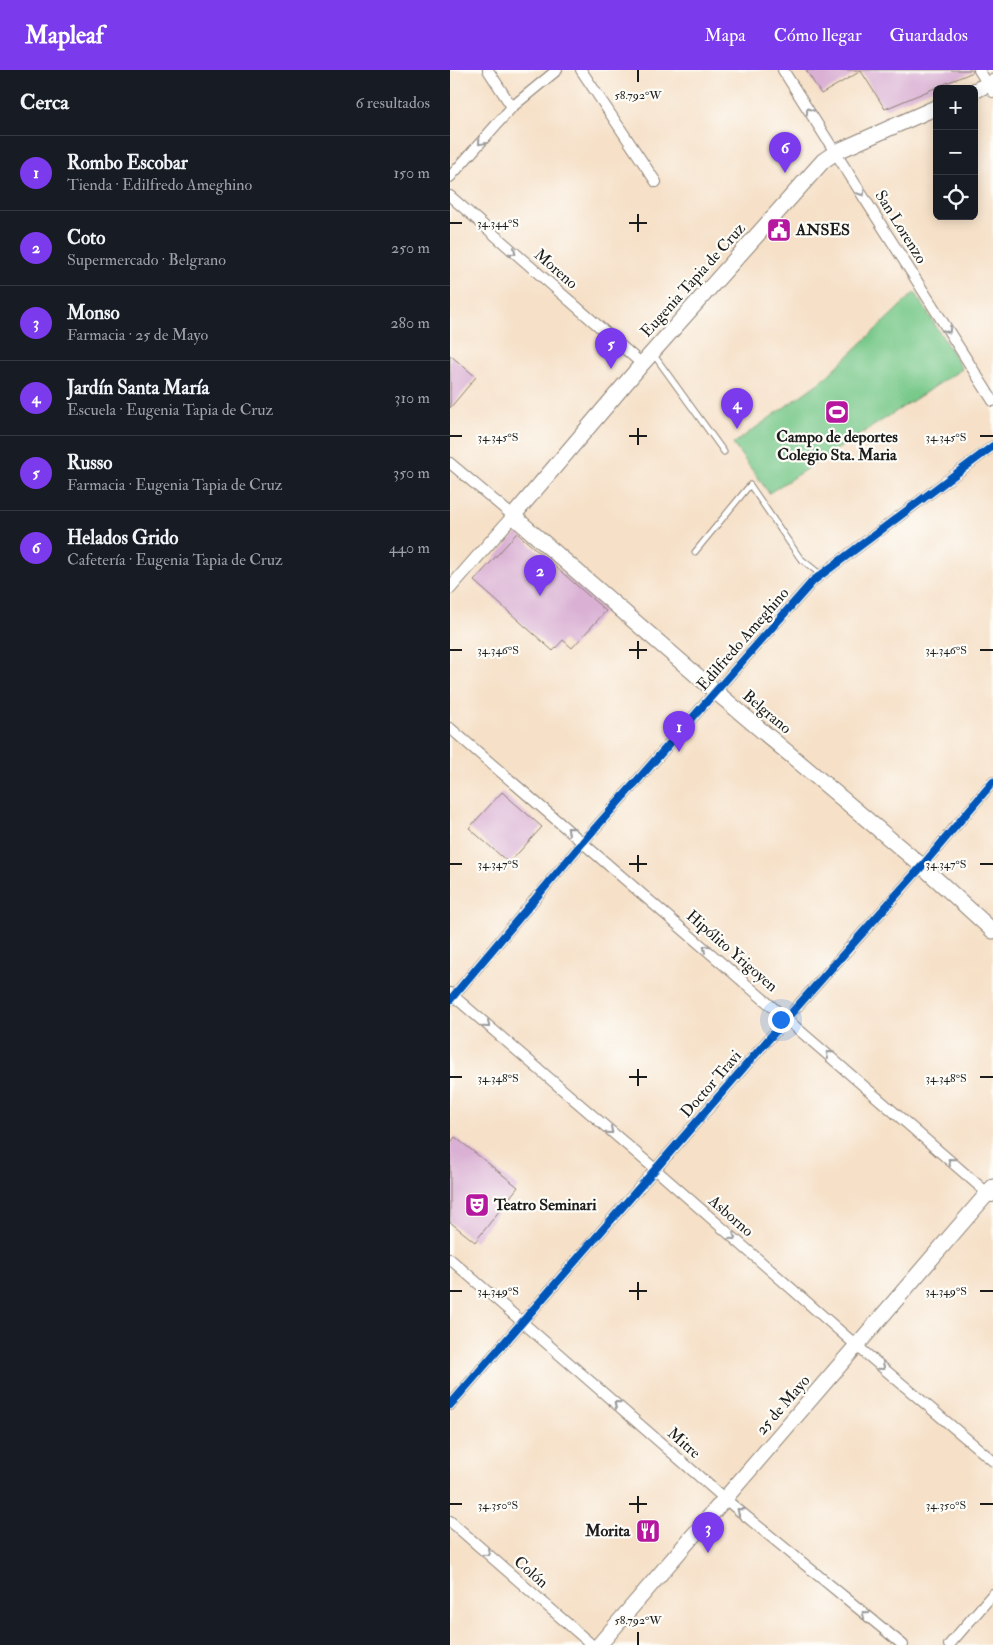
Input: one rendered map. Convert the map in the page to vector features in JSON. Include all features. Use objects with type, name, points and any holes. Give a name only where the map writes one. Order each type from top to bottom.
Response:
[{"type":"main road","name":"Eugenia Tapia de Cruz","points":[[513,516],[642,364],[823,161],[836,152],[933,109]]},
{"type":"main road","name":"Belgrano","points":[[513,516],[716,692],[922,866],[993,931]]},
{"type":"main road","name":"25 de Mayo","points":[[599,1645],[991,1193]]},
{"type":"street","points":[[488,70],[512,107]]},
{"type":"street","points":[[450,177],[512,107],[557,70]]},
{"type":"street","points":[[581,70],[656,182]]},
{"type":"street","name":"San Lorenzo","points":[[783,70],[993,401]]},
{"type":"street","points":[[979,70],[987,88]]},
{"type":"street","name":"Moreno","points":[[450,196],[642,364]]},
{"type":"street","name":"Edilfredo Ameghino","points":[[451,996],[583,842],[820,574],[993,446]]},
{"type":"street","name":"Belgrano","points":[[450,463],[513,516]]},
{"type":"street","name":"Eugenia Tapia de Cruz","points":[[450,588],[513,516]]},
{"type":"street","name":"Hipólito Yrigoyen","points":[[450,728],[991,1193]]},
{"type":"street","name":"Doctor Travi","points":[[450,1405],[922,866],[993,782]]},
{"type":"street","name":"Asborno","points":[[451,996],[655,1169],[857,1346],[993,1461]]},
{"type":"street","name":"Mitre","points":[[450,1259],[725,1498],[903,1645]]},
{"type":"street","name":"Colón","points":[[450,1521],[592,1645]]},
{"type":"street","points":[[949,1645],[993,1594]]},
{"type":"lane","points":[[652,353],[724,452]]},
{"type":"lane","points":[[695,552],[750,485],[800,558],[820,574]]},
{"type":"green space","name":"Campo de deportes Colegio Sta. Maria","points":[[915,292],[962,369],[769,493],[733,444],[824,379]]},
{"type":"building","points":[[806,70],[972,70],[973,72],[942,85],[933,85],[933,89],[885,109],[861,71],[821,94]]},
{"type":"building","points":[[450,355],[476,377],[450,408]]},
{"type":"building","points":[[517,533],[606,611],[572,648],[563,640],[553,651],[474,581]]},
{"type":"building","points":[[502,792],[542,827],[509,863],[469,828]]},
{"type":"building","name":"Teatro Seminari","points":[[455,1137],[518,1187],[475,1242],[450,1222],[450,1144]]},
{"type":"cycle path","points":[[450,1000],[583,842],[813,581],[993,446]]},
{"type":"cycle path","points":[[450,1405],[922,866],[993,782]]},
{"type":"place","name":"Helados Grido","points":[[785,173]]},
{"type":"place","name":"ANSES","points":[[779,230]]},
{"type":"place","name":"Russo","points":[[611,369]]},
{"type":"place","name":"Campo de deportes Colegio Sta. Maria","points":[[837,412]]},
{"type":"place","name":"Jardín Santa María","points":[[737,429]]},
{"type":"place","name":"Coto","points":[[540,596]]},
{"type":"place","name":"Rombo Escobar","points":[[679,752]]},
{"type":"place","name":"Teatro Seminari","points":[[477,1205]]},
{"type":"place","name":"Morita","points":[[648,1531]]},
{"type":"place","name":"Monso","points":[[708,1553]]}]
